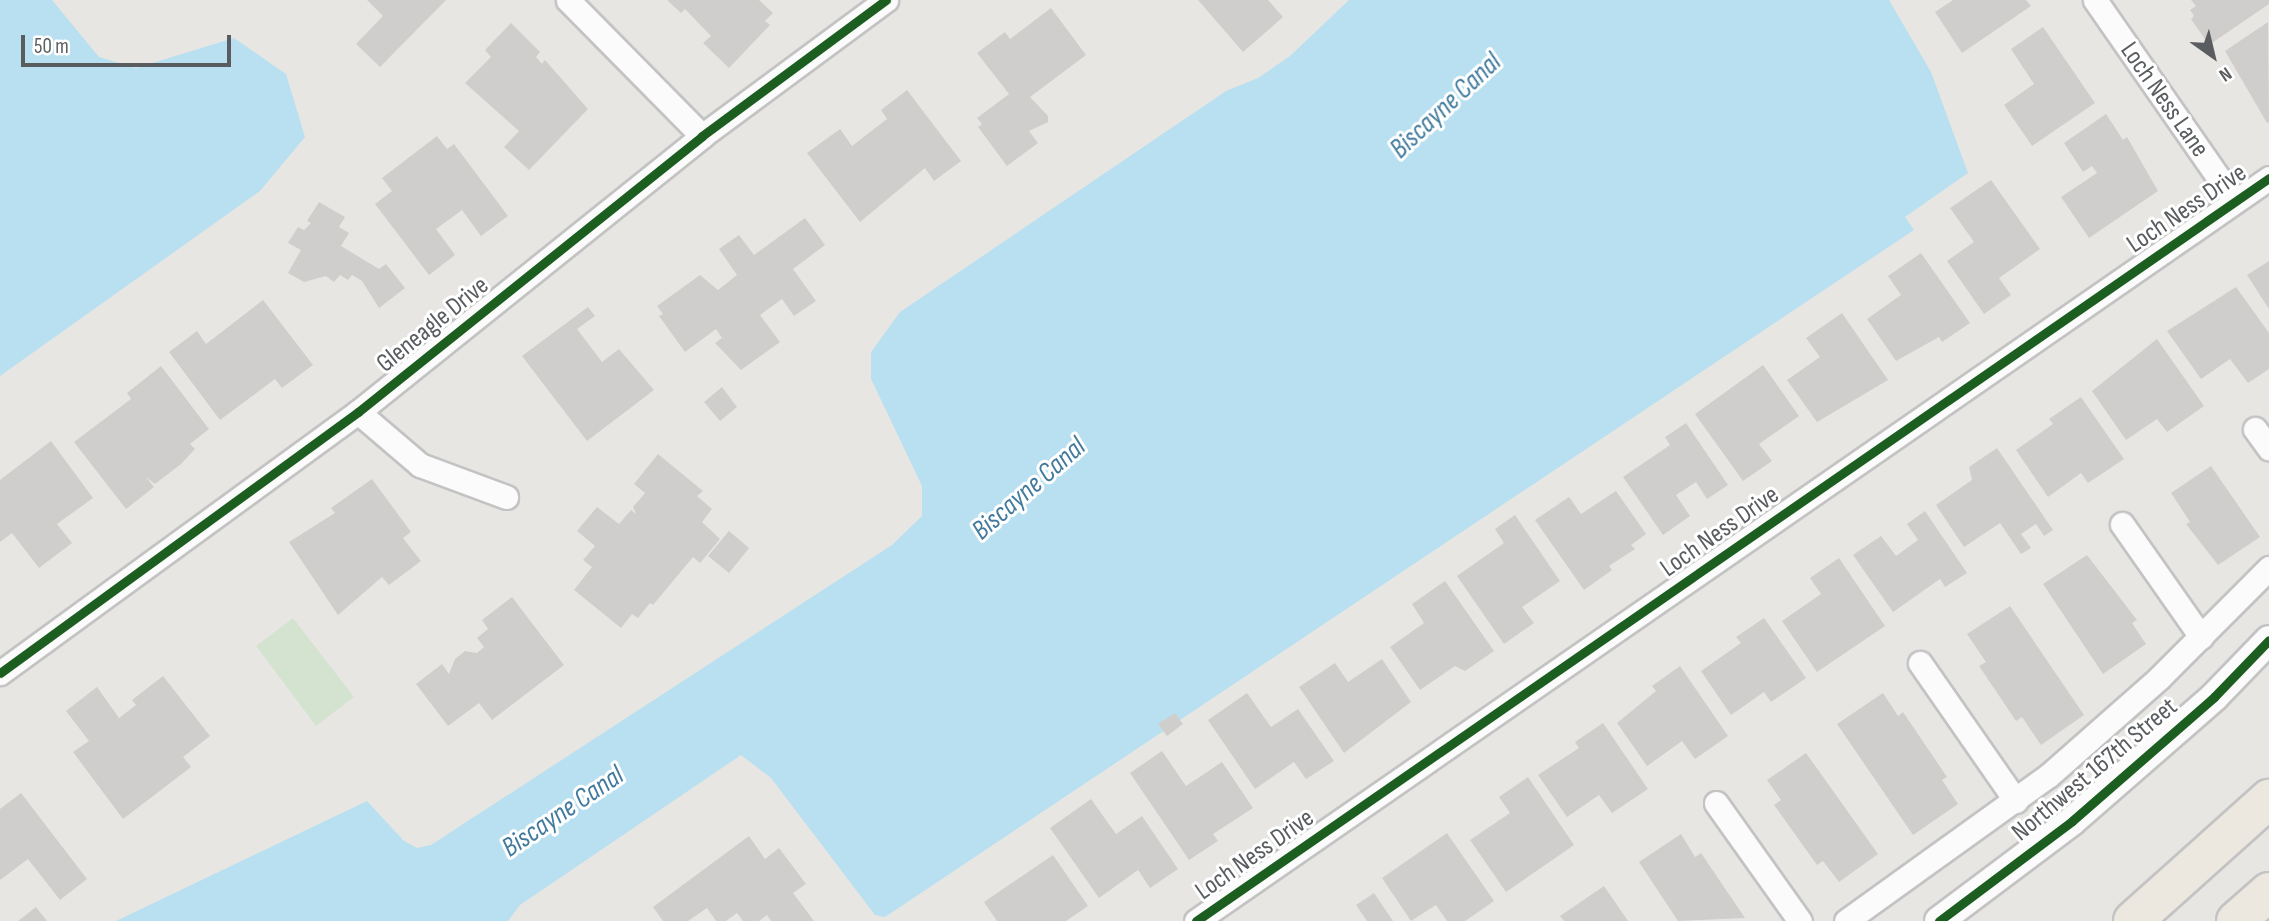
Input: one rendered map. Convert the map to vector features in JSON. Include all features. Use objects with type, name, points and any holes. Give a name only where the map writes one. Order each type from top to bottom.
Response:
[{"type":"highway","points":[[2133,921],[2269,799]]},
{"type":"highway","points":[[2235,921],[2269,892]]},
{"type":"street","points":[[568,0],[702,136]]},
{"type":"street","name":"Gleneagle Drive","points":[[0,673],[358,412],[702,136],[886,0]]},
{"type":"street","name":"Loch Ness Lane","points":[[2095,0],[2234,200]]},
{"type":"street","name":"Loch Ness Drive","points":[[1196,921],[2269,178]]},
{"type":"street","points":[[358,412],[420,466],[506,497]]},
{"type":"street","points":[[2255,429],[2269,449]]},
{"type":"street","points":[[2122,524],[2201,636]]},
{"type":"street","points":[[1846,921],[2016,801],[2201,636],[2269,568]]},
{"type":"street","name":"Northwest 167th Street","points":[[1939,921],[2072,821],[2214,696],[2269,639]]},
{"type":"street","points":[[1920,663],[2016,801]]},
{"type":"street","points":[[1716,803],[1800,921]]},
{"type":"green space","points":[[293,618],[354,697],[316,726],[256,646]]},
{"type":"water","points":[[0,0],[52,0],[99,57],[136,68],[234,38],[286,74],[305,137],[260,191],[0,376]]},
{"type":"water","name":"Biscayne Canal","points":[[1349,0],[1889,0],[1931,72],[1968,173],[1905,217],[1914,230],[885,917],[875,915],[771,778],[741,755],[520,905],[508,921],[116,921],[367,801],[404,841],[417,848],[431,845],[892,545],[922,516],[922,486],[871,379],[871,352],[900,312],[1226,91],[1258,78],[1290,56]]},
{"type":"building","points":[[367,0],[446,0],[380,67],[356,44],[383,16]]},
{"type":"building","points":[[667,0],[759,0],[773,13],[765,21],[770,25],[729,68],[703,43],[711,36],[685,9],[681,13]]},
{"type":"building","points":[[1198,0],[1268,0],[1283,17],[1243,52]]},
{"type":"building","points":[[1953,0],[2026,0],[2031,6],[1962,53],[1935,12]]},
{"type":"building","points":[[2191,0],[2269,0],[2269,4],[2209,45],[2191,19],[2194,16],[2190,10],[2196,6]]},
{"type":"building","points":[[1051,8],[1086,55],[1030,97],[1048,116],[1048,122],[1029,131],[1038,143],[1007,166],[978,127],[982,124],[977,118],[1009,94],[977,53],[1005,32],[1010,39]]},
{"type":"building","points":[[2268,22],[2269,122],[2267,123],[2225,51]]},
{"type":"building","points":[[511,23],[540,52],[536,57],[542,64],[545,60],[588,109],[529,170],[504,147],[519,131],[465,83],[491,57],[485,50]]},
{"type":"building","points":[[2043,27],[2095,103],[2032,146],[2004,105],[2034,84],[2011,49]]},
{"type":"building","points":[[907,90],[961,161],[934,181],[925,168],[860,222],[807,153],[840,129],[852,146],[887,119],[881,110]]},
{"type":"building","points":[[2106,114],[2123,140],[2127,137],[2158,191],[2089,238],[2061,197],[2097,173],[2092,166],[2083,172],[2064,143]]},
{"type":"building","points":[[437,136],[447,149],[454,144],[508,216],[481,236],[462,210],[436,229],[455,255],[429,275],[375,204],[392,191],[382,178]]},
{"type":"building","points":[[1991,180],[2040,249],[1999,278],[2011,295],[1984,314],[1947,261],[1974,242],[1950,208]]},
{"type":"building","points":[[319,202],[345,217],[339,227],[349,233],[341,246],[379,269],[386,264],[405,288],[379,308],[362,281],[352,275],[348,280],[340,275],[334,282],[326,276],[304,282],[288,273],[301,250],[288,243],[298,227],[304,230],[311,223],[307,221]]},
{"type":"building","points":[[805,218],[825,245],[793,269],[816,301],[794,316],[782,299],[760,315],[780,342],[741,370],[715,343],[722,338],[716,329],[685,352],[659,316],[663,314],[657,306],[700,275],[718,290],[737,275],[719,249],[739,235],[754,255]]},
{"type":"building","points":[[1921,253],[1970,323],[1942,342],[1939,337],[1896,361],[1867,319],[1901,295],[1888,276]]},
{"type":"building","points":[[2269,261],[2269,309],[2247,275]]},
{"type":"building","points":[[2236,287],[2269,333],[2269,369],[2248,383],[2230,359],[2201,379],[2167,331]]},
{"type":"building","points":[[263,300],[313,365],[282,388],[275,379],[220,420],[169,352],[197,331],[206,344]]},
{"type":"building","points":[[588,307],[595,316],[577,329],[602,362],[619,349],[654,390],[587,441],[522,356]]},
{"type":"building","points":[[1842,313],[1888,380],[1817,422],[1787,380],[1820,357],[1806,338]]},
{"type":"building","points":[[2157,339],[2204,406],[2167,432],[2157,419],[2126,440],[2092,391]]},
{"type":"building","points":[[1763,365],[1799,416],[1759,444],[1772,461],[1743,481],[1695,414]]},
{"type":"building","points":[[161,366],[209,429],[190,444],[195,449],[181,464],[155,484],[146,477],[154,487],[126,509],[74,442],[131,399],[127,393]]},
{"type":"building","points":[[722,387],[737,407],[720,421],[704,402]]},
{"type":"building","points":[[2081,397],[2124,459],[2088,483],[2081,473],[2048,497],[2016,450],[2053,424],[2049,419]]},
{"type":"building","points":[[1686,423],[1728,485],[1707,499],[1696,482],[1676,495],[1690,516],[1663,535],[1623,477],[1670,445],[1665,437]]},
{"type":"building","points":[[51,441],[93,498],[57,524],[72,543],[39,568],[12,533],[0,542],[0,480]]},
{"type":"building","points":[[1997,448],[2053,530],[2044,536],[2036,524],[2021,534],[2031,548],[2021,554],[2000,523],[1964,547],[1936,505],[1972,480],[1969,467]]},
{"type":"building","points":[[658,454],[703,491],[697,496],[712,509],[702,522],[720,539],[700,563],[693,557],[653,605],[650,603],[638,618],[632,614],[621,628],[574,590],[592,567],[583,560],[595,546],[577,531],[597,507],[619,524],[631,510],[636,514],[633,507],[645,493],[634,484]]},
{"type":"building","points":[[2211,466],[2260,537],[2218,565],[2186,524],[2190,522],[2171,493]]},
{"type":"building","points":[[372,479],[411,532],[403,538],[421,561],[389,585],[382,577],[338,615],[289,542],[335,513],[331,508]]},
{"type":"building","points":[[1616,491],[1646,534],[1631,545],[1635,549],[1609,566],[1612,570],[1584,590],[1535,520],[1569,497],[1581,514]]},
{"type":"building","points":[[1925,511],[1967,573],[1945,587],[1940,579],[1893,612],[1853,555],[1881,536],[1896,556],[1918,540],[1907,524]]},
{"type":"building","points":[[1515,515],[1560,581],[1522,607],[1534,623],[1504,644],[1457,576],[1504,543],[1495,529]]},
{"type":"building","points":[[729,531],[749,548],[729,573],[708,556]]},
{"type":"building","points":[[2087,555],[2137,620],[2132,623],[2146,644],[2103,674],[2043,584]]},
{"type":"building","points":[[1839,558],[1885,626],[1817,672],[1782,621],[1821,594],[1810,578]]},
{"type":"building","points":[[1445,581],[1494,651],[1465,671],[1455,666],[1420,690],[1390,647],[1424,623],[1412,604]]},
{"type":"building","points":[[512,597],[564,665],[492,720],[479,703],[448,726],[416,684],[442,664],[449,674],[455,659],[465,651],[477,653],[484,647],[477,638],[488,629],[482,620]]},
{"type":"building","points":[[2010,606],[2084,715],[2041,745],[2022,717],[2016,721],[1979,666],[1986,662],[1967,634]]},
{"type":"building","points":[[1764,618],[1806,678],[1771,702],[1764,692],[1731,715],[1701,671],[1741,643],[1736,637]]},
{"type":"building","points":[[1382,659],[1411,702],[1344,753],[1299,687],[1335,663],[1348,682]]},
{"type":"building","points":[[1680,666],[1728,736],[1695,759],[1682,741],[1647,766],[1617,723],[1656,691],[1652,686]]},
{"type":"building","points":[[163,676],[210,736],[183,757],[191,767],[123,819],[73,752],[89,741],[66,711],[97,687],[119,718],[136,705],[132,700]]},
{"type":"building","points":[[1247,693],[1271,727],[1298,709],[1334,761],[1306,779],[1294,762],[1255,789],[1208,720]]},
{"type":"building","points":[[1883,693],[1898,716],[1903,712],[1947,777],[1942,780],[1958,804],[1913,835],[1837,724]]},
{"type":"building","points":[[1175,713],[1183,724],[1167,736],[1158,724]]},
{"type":"building","points":[[1603,723],[1648,789],[1612,813],[1599,795],[1567,817],[1538,775],[1579,748],[1575,742]]},
{"type":"building","points":[[1162,751],[1186,786],[1222,762],[1253,808],[1213,834],[1218,841],[1189,860],[1130,773]]},
{"type":"building","points":[[1806,753],[1878,854],[1839,882],[1823,861],[1817,865],[1774,805],[1781,800],[1767,780]]},
{"type":"building","points":[[1528,777],[1574,845],[1506,892],[1470,840],[1510,813],[1499,797]]},
{"type":"building","points":[[21,793],[87,879],[60,900],[28,859],[0,880],[0,809]]},
{"type":"building","points":[[1091,799],[1116,834],[1142,816],[1178,869],[1150,888],[1138,870],[1099,898],[1050,828]]},
{"type":"building","points":[[1447,833],[1494,901],[1465,921],[1447,921],[1436,905],[1411,921],[1382,878]]},
{"type":"building","points":[[1681,834],[1695,857],[1701,853],[1745,918],[1678,921],[1639,862]]},
{"type":"building","points":[[749,836],[765,859],[779,848],[806,884],[793,893],[814,921],[771,921],[767,915],[759,921],[743,921],[737,913],[726,921],[716,921],[707,908],[688,921],[663,921],[653,907]]},
{"type":"building","points":[[1053,855],[1088,906],[1066,921],[997,921],[984,902]]},
{"type":"building","points":[[1604,886],[1628,921],[1564,921],[1560,916]]},
{"type":"building","points":[[1374,893],[1393,921],[1367,921],[1356,905]]},
{"type":"building","points":[[36,907],[47,921],[18,921]]},
{"type":"cycle path","points":[[0,673],[358,412],[702,136],[886,0]]},
{"type":"cycle path","points":[[1196,921],[2269,178]]},
{"type":"cycle path","points":[[1939,921],[2072,821],[2214,697],[2269,640]]}]
